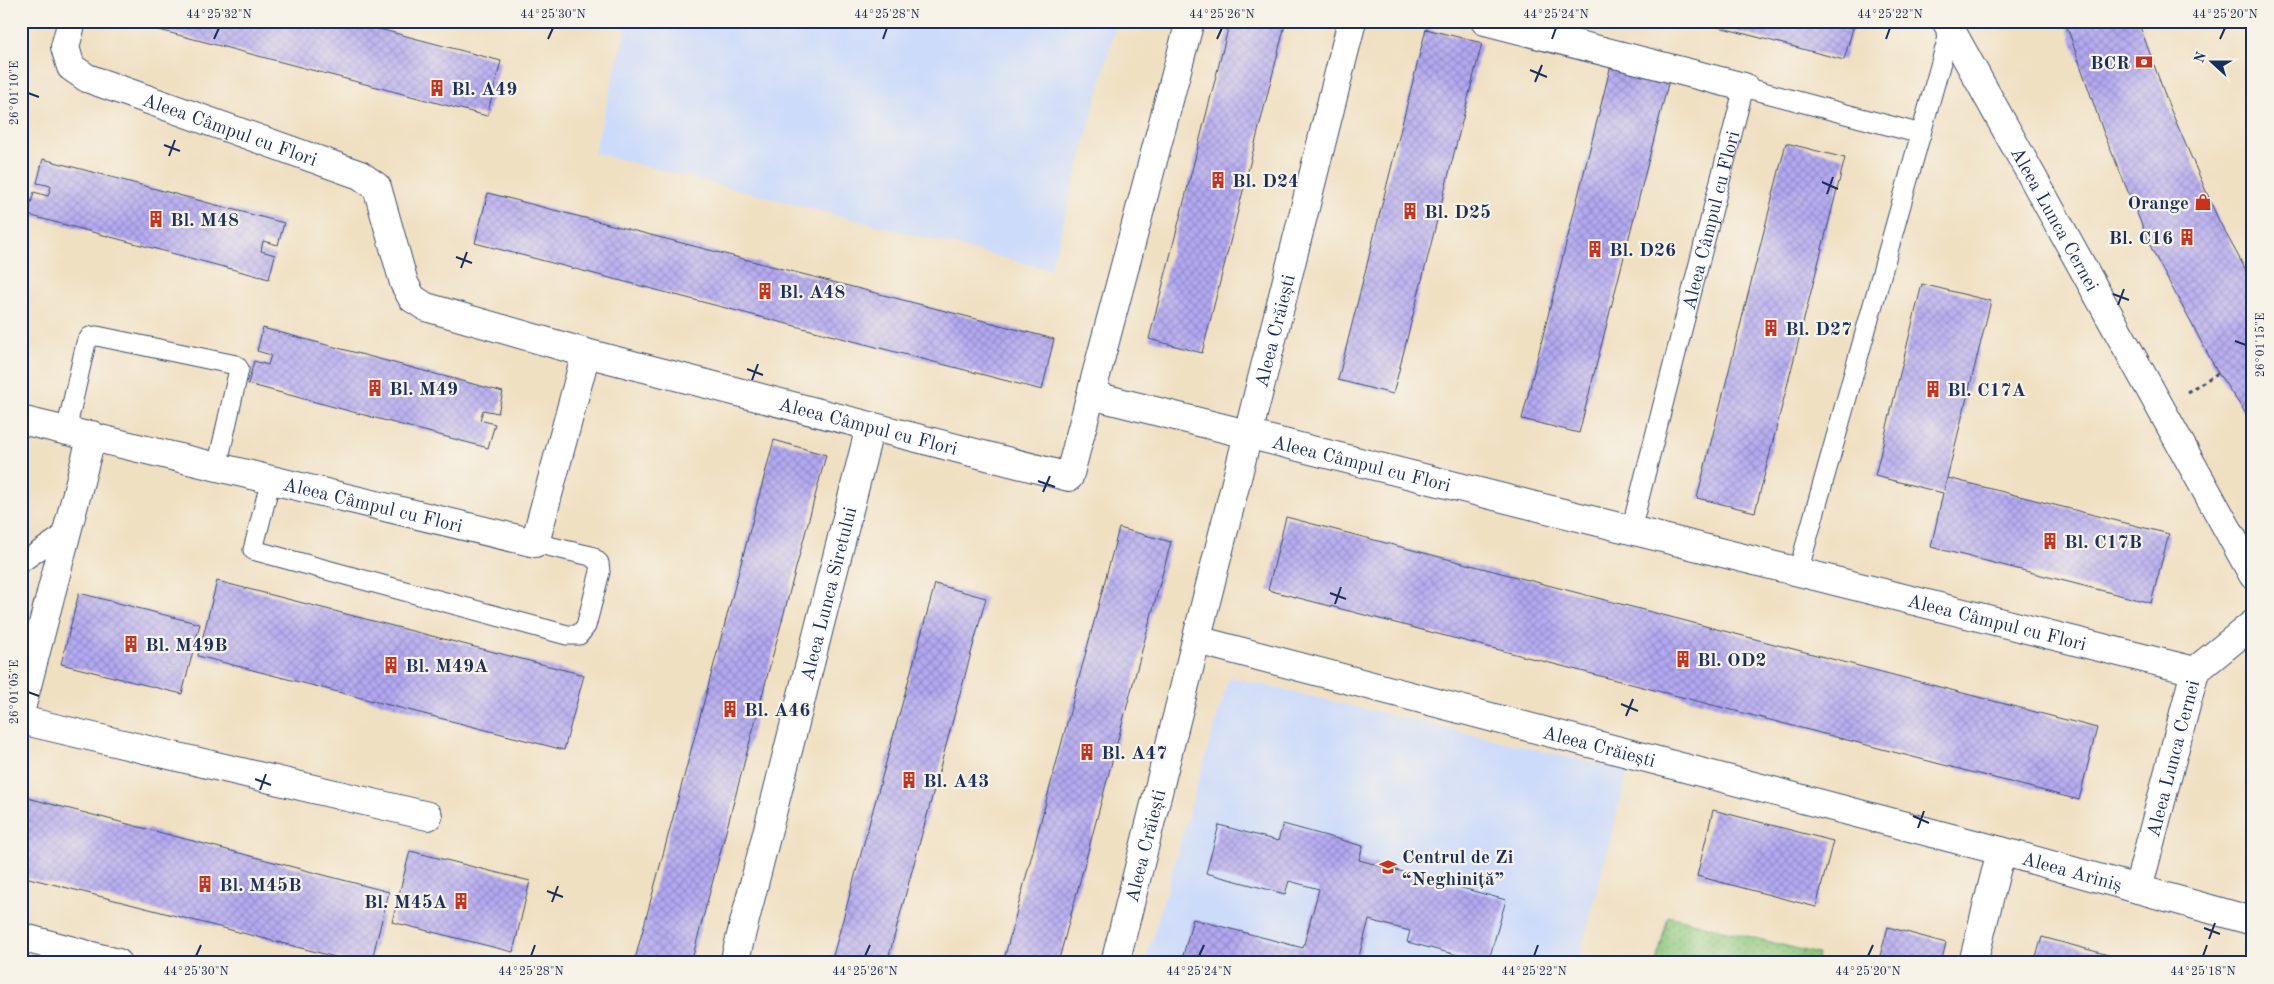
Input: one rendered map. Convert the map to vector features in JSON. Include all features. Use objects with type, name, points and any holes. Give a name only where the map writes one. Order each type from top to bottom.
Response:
[{"type":"street","name":"Aleea Câmpul cu Flori","points":[[72,21],[65,46],[71,67],[87,78],[360,175],[377,187],[404,283],[412,298],[426,307],[586,353],[1069,477],[1190,21]]},
{"type":"street","name":"Aleea Crăiești","points":[[1116,963],[1352,21]]},
{"type":"street","points":[[1485,21],[1744,87]]},
{"type":"street","name":"Aleea Lunca Cernei","points":[[1948,25],[2162,407],[2253,575]]},
{"type":"street","points":[[535,543],[586,353]]},
{"type":"street","name":"Aleea Câmpul cu Flori","points":[[1091,396],[2195,671]]},
{"type":"street","name":"Aleea Câmpul cu Flori","points":[[21,420],[535,543]]},
{"type":"street","name":"Aleea Lunca Siretului","points":[[734,963],[870,427]]},
{"type":"street","points":[[21,708],[69,530],[79,433]]},
{"type":"street","name":"Aleea Lunca Cernei","points":[[2138,889],[2195,671],[2253,624]]},
{"type":"street","name":"Aleea Crăiești","points":[[1197,640],[2001,851]]},
{"type":"street","points":[[21,720],[428,816]]},
{"type":"street","name":"Aleea Ariniș","points":[[1973,963],[2001,851],[2253,921]]},
{"type":"street","points":[[21,937],[118,963]]},
{"type":"lane","points":[[1798,572],[1921,134],[1948,25]]},
{"type":"lane","points":[[1744,87],[1921,134]]},
{"type":"lane","name":"Aleea Câmpul cu Flori","points":[[1631,530],[1744,87]]},
{"type":"lane","points":[[79,433],[86,343],[90,337],[97,336],[236,365],[239,368],[217,467]]},
{"type":"lane","points":[[271,479],[253,550],[567,636],[579,635],[586,626],[600,572],[598,563],[592,556],[535,543]]},
{"type":"lane","points":[[21,562],[69,530]]},
{"type":"path","points":[[2162,407],[2218,373]]},
{"type":"shaded area","points":[[628,21],[1117,21],[1051,270],[594,153]]},
{"type":"shaded area","name":"Centrul de Zi “Neghiniţă”","points":[[1229,677],[1628,771],[1578,963],[1145,963]]},
{"type":"green space","points":[[1668,916],[1818,954],[1816,963],[1656,963]]},
{"type":"building","name":"Bl. A49","points":[[125,21],[349,21],[501,61],[487,116]]},
{"type":"building","name":"Bl. D24","points":[[1230,21],[1286,21],[1202,353],[1149,339]]},
{"type":"building","points":[[1696,21],[1855,21],[1844,60]]},
{"type":"building","name":"Bl. C16","points":[[2065,21],[2138,21],[2169,106],[2219,221],[2253,283],[2253,424],[2218,373],[2153,252],[2103,131]]},
{"type":"building","name":"Bl. D25","points":[[1426,29],[1482,43],[1393,394],[1338,380]]},
{"type":"building","name":"Bl. D26","points":[[1611,65],[1669,80],[1579,433],[1522,419]]},
{"type":"building","name":"Bl. D27","points":[[1786,143],[1845,158],[1755,512],[1697,498]]},
{"type":"building","name":"Bl. M48","points":[[43,159],[284,223],[278,245],[263,241],[261,251],[275,255],[269,279],[28,215],[34,192],[48,196],[51,186],[37,183]]},
{"type":"building","name":"Bl. A48","points":[[488,193],[1054,339],[1042,390],[475,243]]},
{"type":"building","points":[[1922,284],[1991,301],[1944,490],[1948,478],[2169,534],[2151,603],[1931,547],[1943,493],[1875,476]]},
{"type":"building","name":"Bl. M49","points":[[263,328],[503,392],[498,413],[483,410],[480,420],[495,424],[488,448],[248,384],[254,361],[268,365],[271,355],[257,351]]},
{"type":"building","name":"Bl. A46","points":[[774,440],[826,455],[691,963],[634,963]]},
{"type":"building","name":"Bl. OD2","points":[[1286,517],[2097,728],[2079,800],[1268,590]]},
{"type":"building","name":"Bl. A47","points":[[1119,528],[1171,542],[1058,963],[1003,963]]},
{"type":"building","name":"Bl. M49A","points":[[217,581],[584,675],[564,750],[198,656]]},
{"type":"building","name":"Bl. A43","points":[[935,584],[986,598],[887,963],[831,963]]},
{"type":"building","name":"Bl. M49B","points":[[79,593],[200,624],[182,694],[61,664]]},
{"type":"building","name":"Bl. M45B","points":[[24,797],[389,892],[371,963],[359,963],[21,876],[21,808]]},
{"type":"building","points":[[1713,810],[1833,841],[1816,907],[1697,876]]},
{"type":"building","points":[[1283,824],[1363,846],[1359,860],[1506,900],[1488,963],[1407,942],[1410,931],[1369,920],[1357,963],[1181,963],[1193,919],[1303,948],[1319,889],[1289,881],[1285,894],[1206,873],[1219,825],[1278,841]]},
{"type":"building","name":"Bl. M45A","points":[[410,851],[530,881],[513,952],[392,922]]},
{"type":"building","points":[[1888,927],[1946,943],[1941,963],[1878,963]]},
{"type":"building","points":[[2042,937],[2134,962],[2034,963]]},
{"type":"place","name":"BCR","points":[[2144,62]]},
{"type":"place","name":"Bl. A49","points":[[437,88]]},
{"type":"place","name":"Bl. D24","points":[[1218,180]]},
{"type":"place","name":"Orange","points":[[2203,202]]},
{"type":"place","name":"Bl. D25","points":[[1410,211]]},
{"type":"place","name":"Bl. M48","points":[[156,219]]},
{"type":"place","name":"Bl. C16","points":[[2187,237]]},
{"type":"place","name":"Bl. D26","points":[[1595,249]]},
{"type":"place","name":"Bl. A48","points":[[765,291]]},
{"type":"place","name":"Bl. D27","points":[[1771,328]]},
{"type":"place","name":"Bl. M49","points":[[375,388]]},
{"type":"place","name":"Bl. C17A","points":[[1933,389]]},
{"type":"place","name":"Bl. C17B","points":[[2050,541]]},
{"type":"place","name":"Bl. M49B","points":[[131,644]]},
{"type":"place","name":"Bl. OD2","points":[[1683,659]]},
{"type":"place","name":"Bl. M49A","points":[[391,665]]},
{"type":"place","name":"Bl. A46","points":[[730,709]]},
{"type":"place","name":"Bl. A47","points":[[1087,752]]},
{"type":"place","name":"Bl. A43","points":[[909,780]]},
{"type":"place","name":"Centrul de Zi “Neghiniţă”","points":[[1388,867]]},
{"type":"place","name":"Bl. M45B","points":[[205,884]]},
{"type":"place","name":"Bl. M45A","points":[[461,901]]}]
